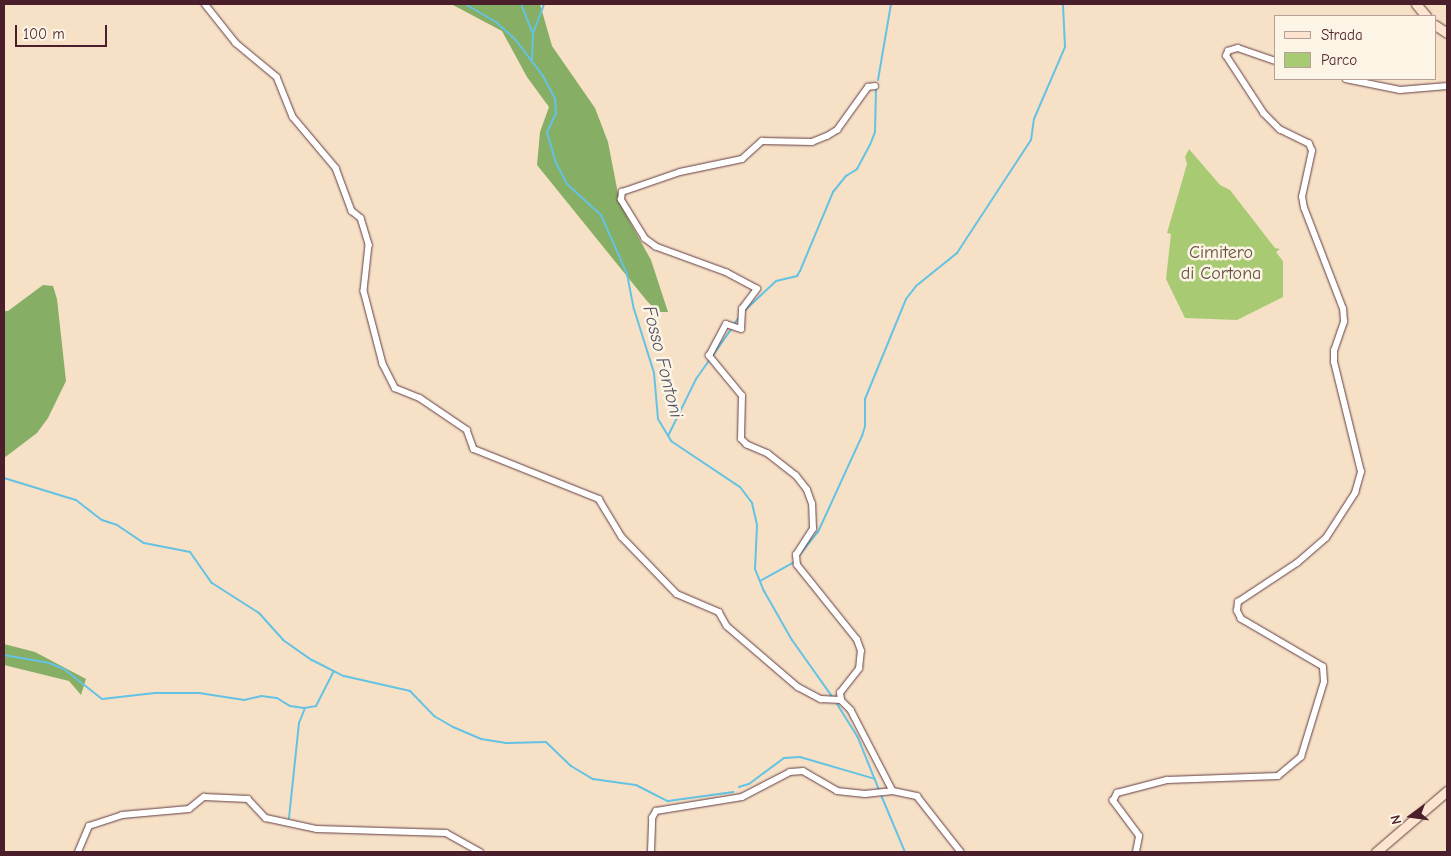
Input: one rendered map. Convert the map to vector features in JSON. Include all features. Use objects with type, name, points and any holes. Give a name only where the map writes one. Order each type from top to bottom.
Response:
[{"type":"street","points":[[205,4],[236,43],[277,77],[293,117],[336,168],[352,211],[364,224],[369,244],[364,291],[383,364],[396,388],[420,398],[467,430],[471,446],[480,453],[495,456],[599,499],[622,537],[677,594],[719,612],[727,626],[798,688],[821,699],[840,700],[851,710],[893,791]]},
{"type":"street","points":[[1416,4],[1425,15]]},
{"type":"street","points":[[1436,26],[1447,33]]},
{"type":"street","points":[[1136,852],[1139,836],[1113,802],[1117,793],[1167,780],[1278,776],[1302,757],[1324,682],[1323,667],[1241,619],[1237,611],[1238,602],[1297,564],[1326,538],[1355,493],[1361,472],[1334,362],[1334,350],[1344,322],[1344,309],[1304,208],[1302,197],[1312,151],[1309,144],[1280,130],[1264,114],[1226,56],[1228,51],[1238,48],[1274,61]]},
{"type":"street","points":[[1351,80],[1400,90],[1447,86]]},
{"type":"street","points":[[840,700],[840,693],[859,669],[861,651],[857,640],[798,565],[796,555],[813,529],[812,504],[807,490],[796,476],[742,439],[742,396],[709,356],[726,324],[741,329],[742,309],[757,290],[726,273],[656,247],[645,240],[620,200],[622,192],[680,172],[742,159],[762,141],[812,142],[826,136],[838,130],[868,87],[875,86]]},
{"type":"street","points":[[650,852],[652,818],[656,812],[663,808],[742,798],[790,772],[802,771],[837,791],[874,794],[893,791],[917,796],[961,852]]},
{"type":"street","points":[[1376,852],[1447,791]]},
{"type":"street","points":[[78,852],[89,826],[122,815],[189,809],[204,798],[248,799],[266,818],[317,830],[446,833],[480,852]]},
{"type":"green space","points":[[451,4],[540,4],[552,46],[595,108],[608,142],[620,204],[651,260],[668,312],[658,312],[647,301],[537,165],[540,132],[549,107],[527,77],[502,31]]},
{"type":"green space","name":"Cimitero di Cortona","points":[[1189,149],[1220,185],[1230,190],[1275,248],[1280,249],[1276,252],[1283,261],[1283,297],[1237,320],[1185,318],[1166,279],[1171,234],[1167,233],[1187,164],[1185,157]]},
{"type":"green space","points":[[43,285],[53,286],[57,299],[66,381],[48,418],[37,433],[4,458],[4,311],[8,311]]},
{"type":"green space","points":[[4,644],[35,652],[86,679],[81,695],[69,681],[4,665]]},
{"type":"waterway","name":"Fosso Fontoni","points":[[465,4],[496,22],[515,39],[543,76],[555,99],[556,113],[547,132],[556,163],[567,184],[601,215],[627,274],[634,309],[654,373],[658,419],[671,441],[740,487],[752,503],[757,525],[755,569],[764,591],[792,640],[833,698]]},
{"type":"waterway","points":[[521,4],[533,33],[532,60]]},
{"type":"waterway","points":[[533,33],[544,4]]},
{"type":"waterway","points":[[878,80],[891,4]]},
{"type":"waterway","points":[[800,554],[818,532],[862,436],[865,426],[865,399],[906,299],[916,286],[957,253],[1031,140],[1034,119],[1065,47],[1063,4]]},
{"type":"waterway","points":[[743,312],[776,281],[797,276],[800,271],[833,192],[846,176],[857,169],[870,145],[875,132],[876,88]]},
{"type":"waterway","points":[[734,324],[740,316]]},
{"type":"waterway","points":[[668,436],[696,379],[732,328]]},
{"type":"waterway","points":[[4,478],[76,500],[102,520],[117,525],[144,543],[190,552],[212,583],[259,613],[283,640],[312,660],[344,676],[410,691],[434,716],[453,727],[481,739],[505,743],[546,742],[571,766],[593,779],[636,785],[668,801],[733,792]]},
{"type":"waterway","points":[[760,581],[792,563]]},
{"type":"waterway","points":[[4,655],[49,663],[64,669],[102,699],[155,693],[199,693],[244,700],[261,696],[277,698],[290,706],[304,708],[316,706],[334,671]]},
{"type":"waterway","name":"Fosso Fontoni","points":[[837,704],[858,738],[879,790]]},
{"type":"waterway","points":[[289,818],[299,723],[305,708]]},
{"type":"waterway","points":[[739,787],[749,784],[784,758],[800,757],[875,779]]},
{"type":"waterway","points":[[881,795],[905,852]]}]
